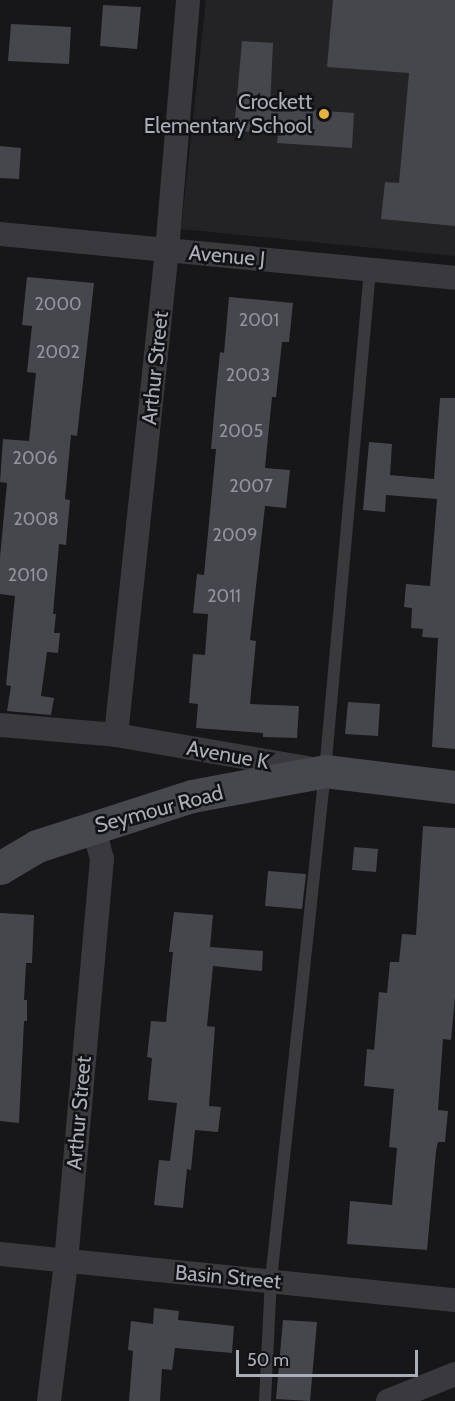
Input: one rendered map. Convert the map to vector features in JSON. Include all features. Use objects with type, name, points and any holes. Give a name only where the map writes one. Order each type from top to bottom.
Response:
[{"type":"street","name":"Arthur Street","points":[[116,735],[167,251],[188,0]]},
{"type":"street","name":"Avenue J","points":[[0,234],[455,278]]},
{"type":"street","name":"Avenue K","points":[[0,725],[116,735],[325,771],[455,787]]},
{"type":"street","name":"Seymour Road","points":[[0,868],[37,846],[93,826],[192,796],[325,771]]},
{"type":"street","name":"Arthur Street","points":[[49,1401],[66,1262],[102,859],[93,826]]},
{"type":"street","name":"Basin Street","points":[[0,1254],[455,1300]]},
{"type":"street","points":[[388,1401],[455,1375]]},
{"type":"street","points":[[434,1401],[455,1375]]},
{"type":"lane","points":[[265,1401],[271,1280],[325,771],[370,270]]},
{"type":"shaded area","name":"Crockett Elementary School","points":[[206,0],[455,0],[455,256],[181,229]]},
{"type":"building","points":[[333,0],[455,0],[455,226],[381,219],[385,182],[399,183],[409,73],[327,67]]},
{"type":"building","points":[[103,5],[141,7],[137,49],[100,46]]},
{"type":"building","points":[[11,24],[71,27],[69,64],[8,61]]},
{"type":"building","points":[[242,41],[273,43],[270,107],[354,113],[352,148],[277,143],[278,133],[234,131]]},
{"type":"building","points":[[0,146],[21,148],[19,179],[0,178]]},
{"type":"building","points":[[27,277],[94,283],[77,436],[71,435],[65,499],[70,500],[66,545],[59,544],[53,614],[56,614],[54,633],[60,633],[58,653],[47,652],[41,696],[54,698],[51,715],[7,711],[11,686],[6,685],[15,596],[0,594],[0,557],[7,483],[0,482],[3,439],[29,441],[36,373],[27,372],[32,326],[22,325]]},
{"type":"building","points":[[229,297],[293,303],[289,342],[282,342],[276,397],[272,397],[265,468],[290,470],[286,508],[265,506],[250,640],[256,641],[250,704],[299,706],[297,738],[263,737],[263,733],[196,728],[198,704],[189,703],[193,654],[205,655],[208,614],[193,613],[197,574],[204,575],[216,449],[211,449],[216,392],[220,352],[224,353]]},
{"type":"building","points":[[440,398],[455,398],[455,749],[432,747],[438,638],[422,637],[423,629],[411,628],[412,608],[404,607],[406,584],[430,586],[437,499],[386,495],[385,512],[363,510],[369,442],[392,444],[390,475],[434,479]]},
{"type":"building","points":[[348,702],[380,704],[378,736],[345,734]]},
{"type":"building","points":[[423,826],[455,828],[455,997],[451,1040],[443,1039],[438,1110],[448,1111],[445,1142],[438,1142],[436,1151],[427,1250],[347,1244],[350,1201],[392,1205],[397,1148],[389,1147],[394,1089],[364,1086],[367,1049],[374,1050],[379,992],[387,993],[390,962],[399,962],[402,934],[416,935]]},
{"type":"building","points":[[354,847],[378,849],[376,872],[352,870]]},
{"type":"building","points":[[268,871],[306,874],[302,909],[265,906]]},
{"type":"building","points":[[174,912],[213,915],[210,947],[263,951],[262,971],[213,966],[207,1026],[215,1027],[209,1106],[221,1107],[218,1132],[195,1130],[191,1170],[187,1169],[183,1208],[154,1205],[159,1160],[170,1161],[177,1103],[148,1100],[152,1058],[147,1057],[151,1021],[166,1022],[173,952],[169,952]]},
{"type":"building","points":[[0,913],[34,915],[32,963],[26,963],[24,1000],[27,1000],[27,1021],[24,1021],[19,1123],[0,1121]]},
{"type":"building","points":[[154,1308],[179,1311],[178,1320],[234,1326],[232,1353],[175,1348],[172,1370],[162,1369],[160,1401],[129,1401],[133,1351],[128,1350],[131,1321],[153,1324]]},
{"type":"building","points":[[283,1320],[317,1322],[310,1401],[276,1399]]},
{"type":"place","name":"Crockett Elementary School","points":[[324,114]]}]
